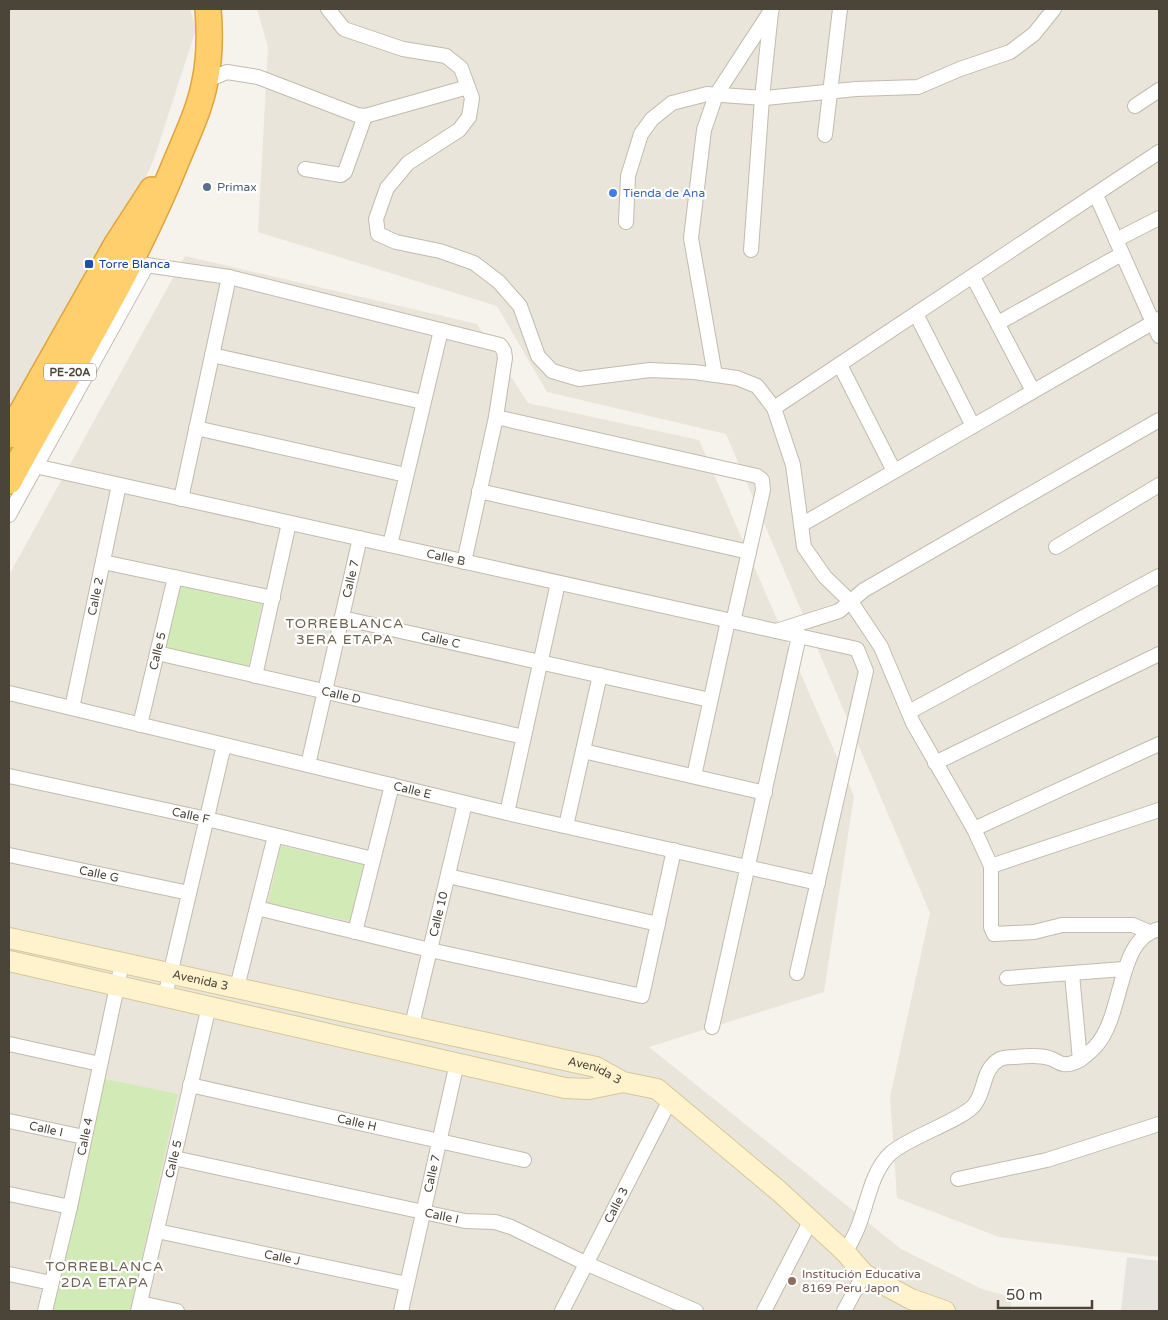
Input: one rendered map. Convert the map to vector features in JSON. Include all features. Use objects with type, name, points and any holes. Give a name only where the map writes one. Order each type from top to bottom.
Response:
[{"type":"highway","name":"PE-20A","points":[[9,481],[154,215],[196,114],[206,81],[210,34],[208,9]]},
{"type":"highway","name":"PE-20A","points":[[9,435],[129,262]]},
{"type":"street","points":[[328,9],[344,29],[403,49],[446,56],[461,68],[472,98],[469,117],[458,130],[408,163],[386,188],[376,219],[378,234],[396,242],[440,251],[474,263],[499,282],[520,306],[538,356],[552,371],[579,379],[650,370],[737,378],[757,386],[774,408],[793,466],[804,547],[825,577],[851,602],[881,647],[909,712],[935,763],[974,829],[991,866],[991,927],[994,934],[1034,932],[1062,924],[1133,925],[1154,931]]},
{"type":"street","points":[[715,375],[691,238],[704,130],[716,95],[772,9]]},
{"type":"street","points":[[751,250],[762,98],[772,9]]},
{"type":"street","points":[[825,135],[840,9]]},
{"type":"street","points":[[626,222],[628,176],[641,134],[652,119],[672,103],[707,94],[762,98],[918,87],[960,69],[1010,52],[1034,34],[1054,9]]},
{"type":"street","points":[[206,81],[227,72],[258,76],[357,116],[365,116],[468,87]]},
{"type":"street","points":[[1135,106],[1159,90]]},
{"type":"street","points":[[305,169],[341,175],[345,172],[365,116]]},
{"type":"street","points":[[774,408],[1096,196],[1159,152]]},
{"type":"street","points":[[1096,196],[1122,254],[1156,321],[1159,336]]},
{"type":"street","points":[[1116,240],[1159,218]]},
{"type":"street","points":[[998,323],[1122,254]]},
{"type":"street","points":[[9,515],[35,466],[129,262],[229,277],[500,345],[504,351],[505,358],[496,416],[464,562]]},
{"type":"street","points":[[181,499],[229,277]]},
{"type":"street","points":[[973,277],[1033,391]]},
{"type":"street","points":[[916,314],[972,426]]},
{"type":"street","points":[[801,525],[1156,321]]},
{"type":"street","points":[[390,545],[441,330]]},
{"type":"street","points":[[212,355],[423,402]]},
{"type":"street","points":[[840,365],[894,471]]},
{"type":"street","points":[[496,416],[756,476],[762,480],[763,490],[749,552],[710,700],[694,776]]},
{"type":"street","points":[[775,631],[839,611],[864,590],[1159,420]]},
{"type":"street","points":[[196,428],[406,475]]},
{"type":"street","name":"Calle B","points":[[35,466],[857,649],[866,671],[818,883]]},
{"type":"street","name":"Calle 2","points":[[72,708],[119,485]]},
{"type":"street","points":[[1056,547],[1159,485]]},
{"type":"street","points":[[479,491],[749,552]]},
{"type":"street","points":[[255,676],[290,523]]},
{"type":"street","name":"Calle 7","points":[[308,765],[360,538]]},
{"type":"street","points":[[103,562],[273,598]]},
{"type":"street","points":[[909,712],[1159,576]]},
{"type":"street","name":"Calle 5","points":[[140,725],[175,577]]},
{"type":"street","points":[[507,813],[558,583]]},
{"type":"street","name":"Calle C","points":[[342,618],[710,700]]},
{"type":"street","points":[[712,1027],[799,636]]},
{"type":"street","name":"Calle D","points":[[157,653],[524,737]]},
{"type":"street","points":[[935,763],[1159,654]]},
{"type":"street","points":[[566,826],[600,675]]},
{"type":"street","name":"Calle E","points":[[9,693],[507,813],[818,883]]},
{"type":"street","points":[[974,829],[1159,744]]},
{"type":"street","points":[[165,996],[224,745]]},
{"type":"street","points":[[583,751],[765,793]]},
{"type":"street","name":"Calle F","points":[[9,776],[207,819],[373,860]]},
{"type":"street","points":[[355,932],[392,785]]},
{"type":"street","name":"Calle 10","points":[[412,1025],[465,803]]},
{"type":"street","points":[[991,866],[1159,810]]},
{"type":"street","points":[[237,988],[274,836]]},
{"type":"street","points":[[257,908],[430,950],[642,996],[674,850]]},
{"type":"street","name":"Calle G","points":[[9,855],[189,893]]},
{"type":"street","points":[[448,876],[658,924]]},
{"type":"street","points":[[797,973],[818,883]]},
{"type":"street","points":[[845,1252],[856,1233],[878,1172],[890,1154],[976,1104],[990,1066],[1002,1058],[1019,1057],[1048,1057],[1064,1064],[1080,1060],[1096,1046],[1110,1026],[1119,998],[1124,969],[1133,951],[1154,931]]},
{"type":"street","name":"Avenida 3","points":[[9,938],[412,1025],[596,1067],[623,1082]]},
{"type":"street","name":"Avenida 3","points":[[9,961],[565,1088],[589,1089],[623,1082]]},
{"type":"street","name":"Calle 4","points":[[45,1311],[70,1207],[122,963]]},
{"type":"street","points":[[1008,978],[1124,969]]},
{"type":"street","points":[[1072,974],[1080,1060]]},
{"type":"street","name":"Calle 5","points":[[139,1307],[209,1006]]},
{"type":"street","points":[[9,1044],[100,1064]]},
{"type":"street","name":"Calle 7","points":[[401,1311],[457,1063]]},
{"type":"street","points":[[623,1082],[657,1089],[780,1192],[845,1252],[864,1274],[911,1299],[945,1311]]},
{"type":"street","name":"Calle H","points":[[190,1085],[524,1160]]},
{"type":"street","name":"Calle 3","points":[[562,1311],[670,1100]]},
{"type":"street","name":"Calle I","points":[[9,1121],[84,1137]]},
{"type":"street","points":[[958,1179],[1047,1160],[1159,1124]]},
{"type":"street","name":"Calle I","points":[[174,1158],[466,1221],[495,1222],[511,1227],[585,1263],[696,1311]]},
{"type":"street","points":[[9,1194],[70,1207]]},
{"type":"street","points":[[764,1311],[811,1220]]},
{"type":"street","name":"Calle J","points":[[157,1231],[407,1284]]},
{"type":"street","points":[[9,1274],[51,1283]]},
{"type":"street","points":[[844,1311],[864,1274]]},
{"type":"street","points":[[139,1307],[177,1311]]},
{"type":"shaded area","points":[[9,9],[190,9],[196,29],[155,156],[84,325],[9,467]]},
{"type":"shaded area","points":[[257,9],[1159,9],[1159,1257],[999,1237],[897,1198],[890,1097],[930,913],[726,434],[547,392],[497,306],[258,232],[268,47]]},
{"type":"shaded area","points":[[185,256],[477,324],[528,403],[699,440],[854,796],[824,992],[649,1047],[901,1249],[982,1289],[1011,1297],[1011,1311],[9,1311],[9,575]]},
{"type":"shaded area","points":[[1127,1257],[1159,1261],[1159,1311],[1121,1311]]},
{"type":"green space","points":[[179,586],[262,604],[248,667],[165,649]]},
{"type":"green space","points":[[281,846],[363,865],[350,921],[268,903]]},
{"type":"green space","points":[[105,1079],[178,1094],[130,1311],[49,1311],[70,1207]]},
{"type":"place","name":"Primax","points":[[207,187]]},
{"type":"place","name":"Tienda de Ana","points":[[613,193]]},
{"type":"place","name":"Torre Blanca","points":[[89,264]]},
{"type":"place","name":"Institución Educativa 8169 Peru Japon","points":[[792,1281]]},
{"type":"district","name":"TORREBLANCA 3ERA ETAPA","points":[[345,632]]},
{"type":"district","name":"TORREBLANCA 2DA ETAPA","points":[[105,1274]]}]
